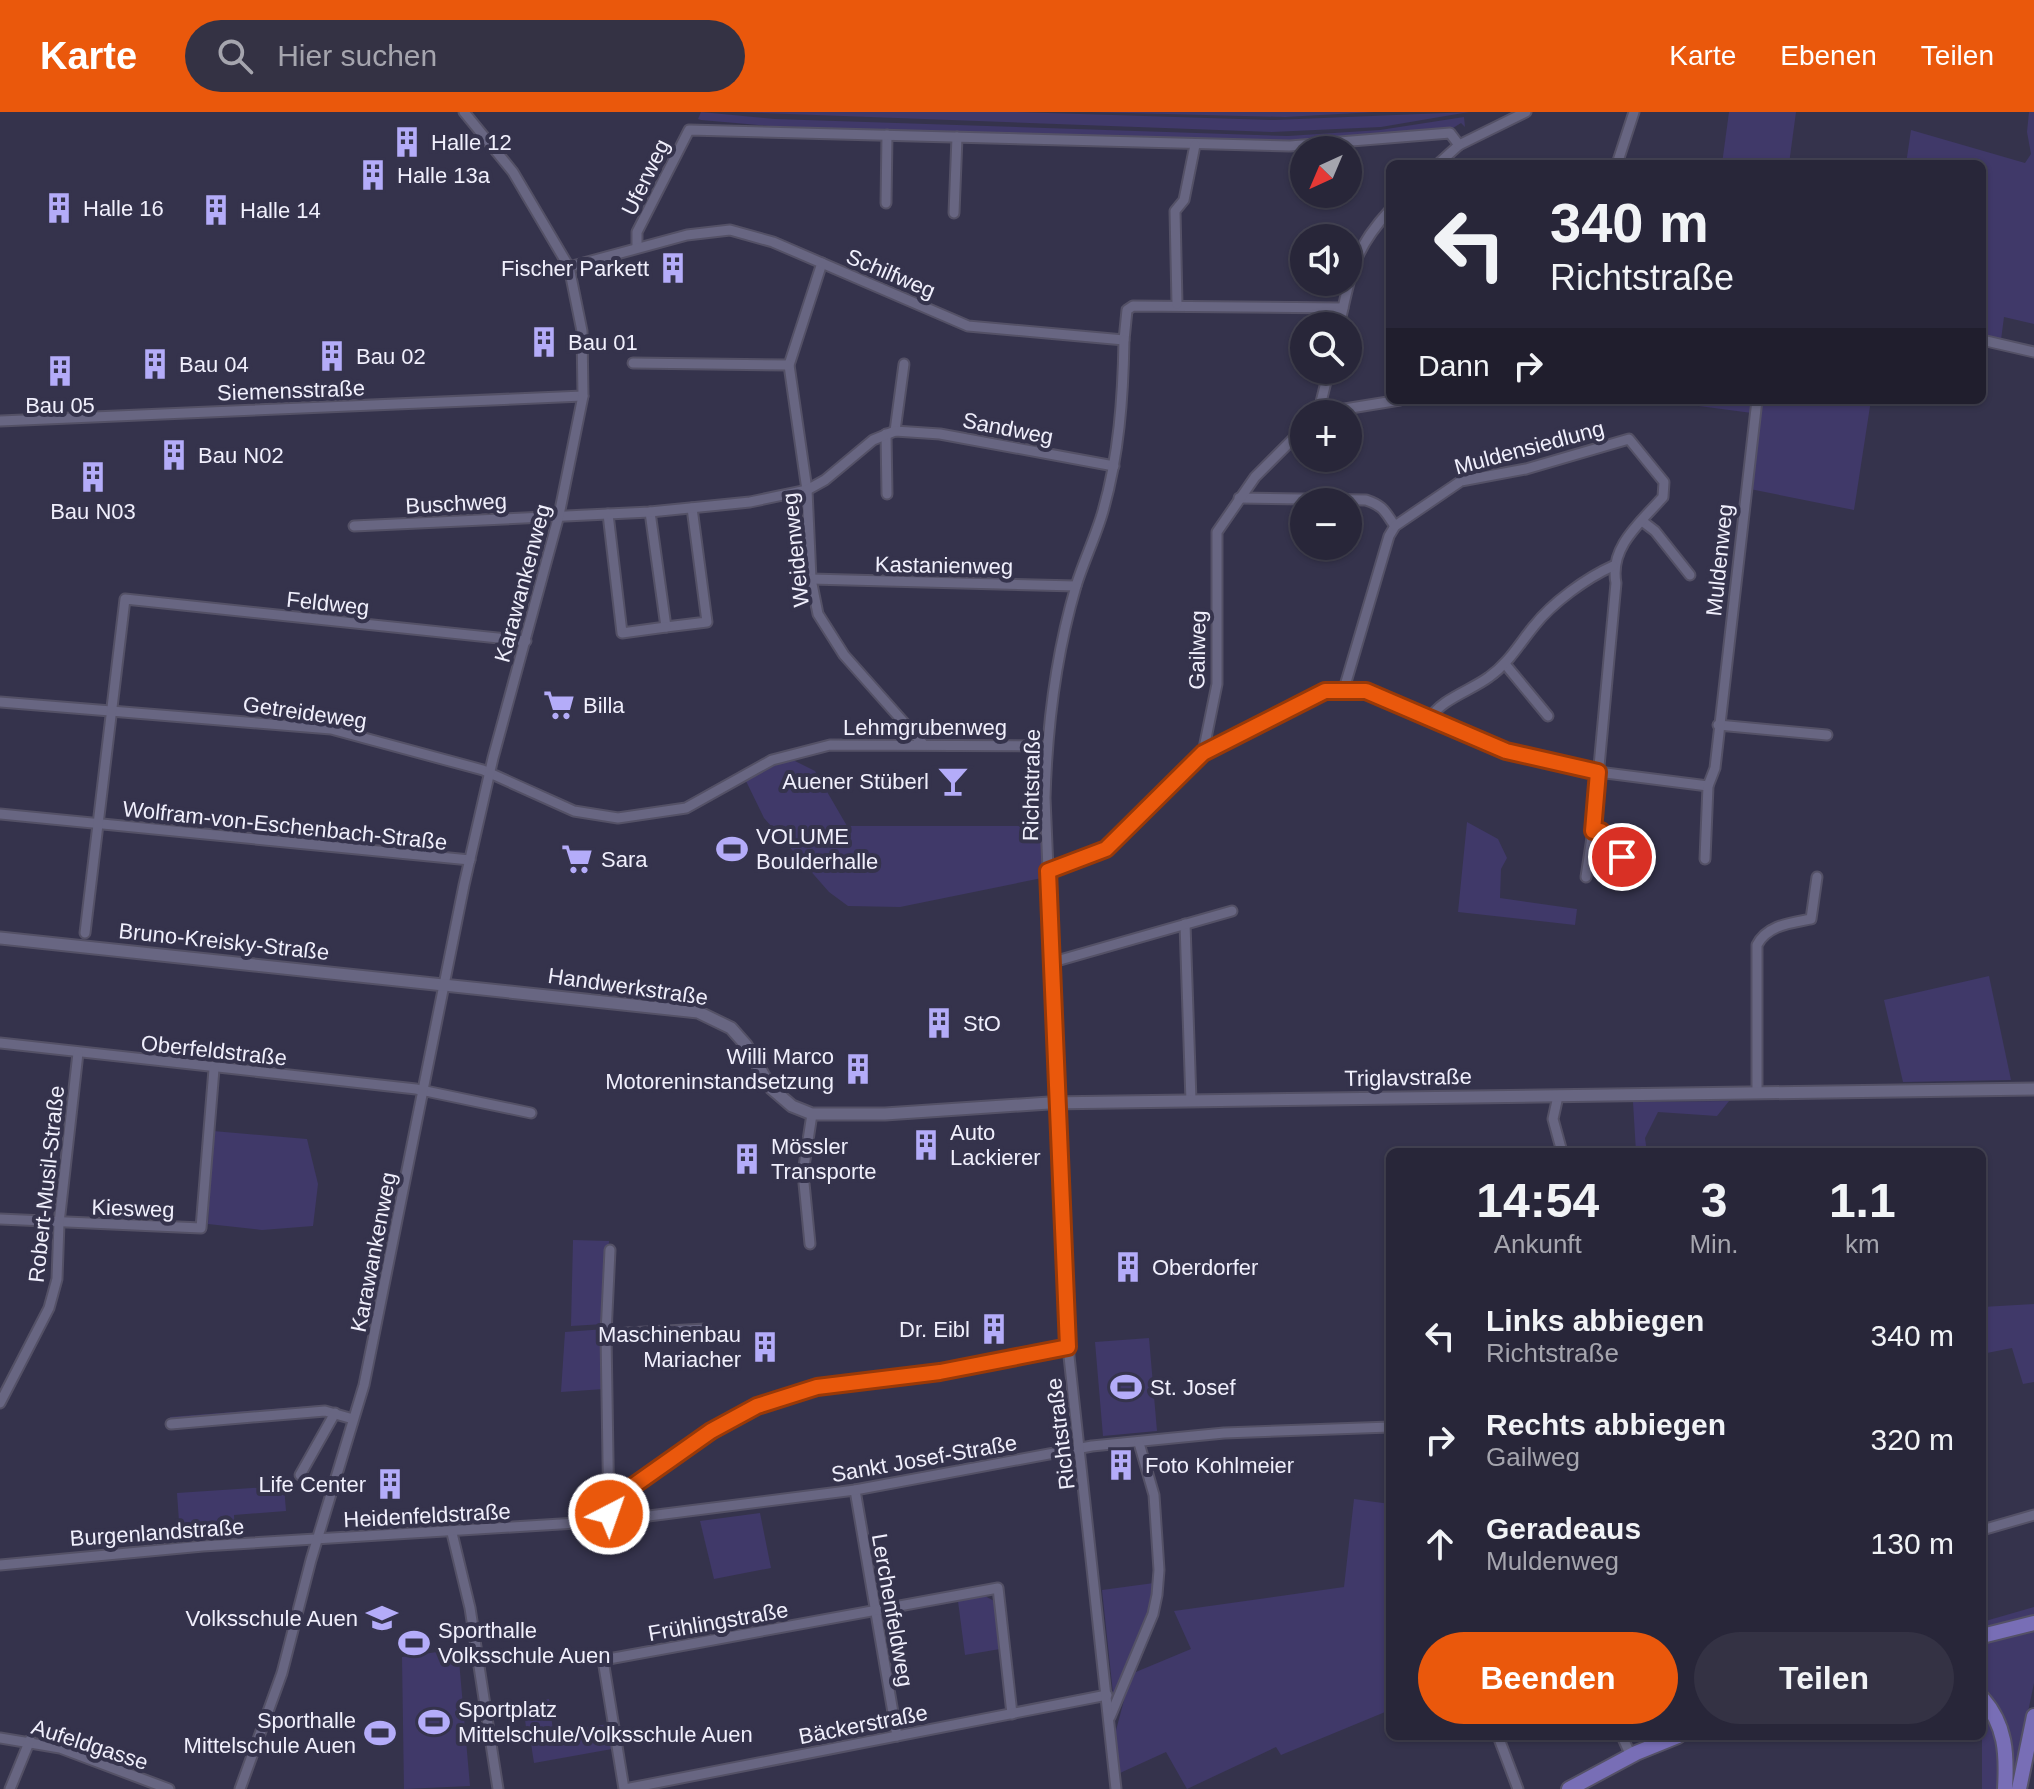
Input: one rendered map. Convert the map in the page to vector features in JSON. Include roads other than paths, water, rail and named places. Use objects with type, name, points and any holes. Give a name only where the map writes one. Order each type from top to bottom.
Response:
[{"type":"main road","points":[[1986,1635],[2034,1623]]},
{"type":"main road","points":[[1986,1704],[1998,1720],[2004,1736],[2005,1789]]},
{"type":"main road","points":[[2019,1789],[2034,1716]]},
{"type":"main road","points":[[1569,1789],[1669,1740]]},
{"type":"street","name":"Karawankenweg","points":[[317,1540],[367,1372],[470,860],[559,515],[583,396],[582,331],[569,267],[513,172],[464,112]]},
{"type":"street","points":[[1442,160],[1459,145],[1526,112]]},
{"type":"street","points":[[1618,160],[1634,112]]},
{"type":"street","name":"Uferweg","points":[[637,247],[637,232],[689,130],[1290,146],[1450,133],[1459,145]]},
{"type":"street","points":[[886,203],[887,135]]},
{"type":"street","points":[[954,213],[957,137]]},
{"type":"street","points":[[1177,304],[1175,211],[1184,200],[1195,145]]},
{"type":"street","points":[[1342,312],[1352,262],[1370,232],[1386,214]]},
{"type":"street","name":"Schilfweg","points":[[569,267],[687,235],[730,230],[773,242],[968,326],[1124,340]]},
{"type":"street","name":"Weidenweg","points":[[822,263],[789,365],[807,490],[811,579],[818,614],[844,655],[923,744]]},
{"type":"street","points":[[1124,340],[1127,310],[1133,306],[1177,304],[1343,308]]},
{"type":"street","name":"Richtstraße","points":[[1116,1789],[1068,1347],[1048,871],[1047,746],[1059,656],[1076,586],[1103,511],[1114,466],[1123,400],[1124,340]]},
{"type":"street","points":[[1986,341],[2034,352]]},
{"type":"street","points":[[633,363],[789,365]]},
{"type":"street","points":[[887,494],[891,432],[904,364]]},
{"type":"street","name":"Siemensstraße","points":[[0,421],[583,396]]},
{"type":"street","points":[[1362,407],[1386,402]]},
{"type":"street","name":"Muldenweg","points":[[1705,859],[1708,786],[1715,768],[1757,404]]},
{"type":"street","points":[[559,515],[692,508],[750,502],[807,490],[825,480],[873,440],[891,432]]},
{"type":"street","name":"Sandweg","points":[[891,432],[940,434],[1114,466]]},
{"type":"street","name":"Muldensiedlung","points":[[1395,526],[1461,481],[1526,469],[1629,439],[1666,489],[1626,538],[1613,566],[1600,572],[1542,617],[1505,664],[1474,688],[1434,710],[1430,719]]},
{"type":"street","name":"Gailweg","points":[[1203,753],[1217,684],[1217,532],[1239,498],[1290,443]]},
{"type":"street","points":[[1239,498],[1366,500],[1383,506],[1395,526],[1389,536],[1344,689]]},
{"type":"street","points":[[608,514],[622,633],[707,622],[692,508]]},
{"type":"street","points":[[650,512],[666,627]]},
{"type":"street","name":"Buschweg","points":[[354,526],[559,515]]},
{"type":"street","points":[[1642,521],[1655,531],[1690,575]]},
{"type":"street","points":[[1586,877],[1616,583],[1613,566]]},
{"type":"street","name":"Kastanienweg","points":[[811,579],[1076,586]]},
{"type":"street","name":"Feldweg","points":[[110,709],[125,599],[526,641]]},
{"type":"street","points":[[1505,664],[1548,716]]},
{"type":"street","points":[[1048,871],[1106,849],[1203,753],[1325,691],[1366,691],[1506,751],[1598,772],[1708,786]]},
{"type":"street","name":"Getreideweg","points":[[0,702],[331,729],[430,753],[490,773]]},
{"type":"street","name":"Wolfram-von-Eschenbach-Straße","points":[[85,933],[110,709]]},
{"type":"street","points":[[1718,725],[1827,735]]},
{"type":"street","name":"Lehmgrubenweg","points":[[490,773],[574,811],[618,818],[686,808],[772,760],[830,745],[1047,746]]},
{"type":"street","name":"Wolfram-von-Eschenbach-Straße","points":[[0,814],[470,860]]},
{"type":"street","points":[[1593,831],[1601,831],[1636,875]]},
{"type":"street","points":[[1757,1093],[1757,945],[1765,932],[1775,927],[1811,919],[1817,877]]},
{"type":"street","points":[[1053,962],[1232,911]]},
{"type":"street","points":[[1185,924],[1191,1101]]},
{"type":"street","name":"Bruno-Kreisky-Straße","points":[[0,938],[444,985]]},
{"type":"street","name":"Handwerkstraße","points":[[444,985],[698,1012],[731,1028],[746,1045],[771,1088],[792,1106],[812,1114]]},
{"type":"street","name":"Oberfeldstraße","points":[[0,1043],[424,1090]]},
{"type":"street","name":"Robert-Musil-Straße","points":[[0,1403],[49,1308],[57,1279],[59,1223],[78,1053]]},
{"type":"street","name":"Kiesweg","points":[[0,1219],[201,1228],[214,1069]]},
{"type":"street","name":"Triglavstraße","points":[[1058,1103],[2034,1089]]},
{"type":"street","points":[[424,1090],[531,1113]]},
{"type":"street","points":[[1558,1096],[1553,1119],[1561,1148]]},
{"type":"street","points":[[810,1244],[803,1173],[812,1114],[885,1114],[1058,1103]]},
{"type":"street","points":[[609,1521],[606,1334],[610,1250]]},
{"type":"street","points":[[606,1334],[706,1329]]},
{"type":"street","points":[[609,1503],[711,1431],[757,1406],[817,1387],[940,1372],[1068,1347]]},
{"type":"street","points":[[171,1424],[335,1413],[353,1419]]},
{"type":"street","points":[[300,1475],[335,1413]]},
{"type":"street","name":"Sankt Josef-Straße","points":[[609,1521],[855,1490],[1080,1448],[1224,1433],[1386,1427]]},
{"type":"street","name":"Richtstraße","points":[[1110,1717],[1153,1614],[1157,1595],[1159,1570],[1154,1495],[1139,1443]]},
{"type":"street","name":"Lerchenfeldweg","points":[[855,1490],[873,1612],[897,1736]]},
{"type":"street","points":[[1986,1529],[2034,1515]]},
{"type":"street","name":"Heidenfeldstraße","points":[[240,1789],[282,1673],[317,1540],[609,1521]]},
{"type":"street","points":[[452,1533],[470,1608],[498,1789]]},
{"type":"street","name":"Burgenlandstraße","points":[[0,1565],[177,1548],[317,1540]]},
{"type":"street","points":[[873,1612],[999,1588],[1012,1714]]},
{"type":"street","name":"Frühlingstraße","points":[[625,1789],[603,1660],[873,1612]]},
{"type":"street","name":"Bäckerstraße","points":[[625,1789],[1107,1695]]},
{"type":"street","name":"Aufeldgasse","points":[[0,1738],[30,1740],[60,1748],[169,1789]]},
{"type":"street","points":[[10,1789],[30,1740]]},
{"type":"street","points":[[1500,1740],[1518,1789]]},
{"type":"street","points":[[1624,1740],[1631,1756]]},
{"type":"place","name":"Halle 12","points":[[407,142]]},
{"type":"place","name":"Halle 13a","points":[[373,175]]},
{"type":"place","name":"Halle 16","points":[[59,208]]},
{"type":"place","name":"Halle 14","points":[[216,210]]},
{"type":"place","name":"Fischer Parkett","points":[[673,268]]},
{"type":"place","name":"Bau 01","points":[[544,342]]},
{"type":"place","name":"Bau 02","points":[[332,356]]},
{"type":"place","name":"Bau 04","points":[[155,364]]},
{"type":"place","name":"Bau 05","points":[[60,371]]},
{"type":"place","name":"Bau N02","points":[[174,455]]},
{"type":"place","name":"Bau N03","points":[[93,477]]},
{"type":"place","name":"Billa","points":[[559,705]]},
{"type":"place","name":"Auener Stüberl","points":[[953,781]]},
{"type":"place","name":"VOLUME Boulderhalle","points":[[732,849]]},
{"type":"place","name":"Sara","points":[[577,859]]},
{"type":"place","name":"StO","points":[[939,1023]]},
{"type":"place","name":"Willi Marco Motoreninstandsetzung","points":[[858,1069]]},
{"type":"place","name":"Auto Lackierer","points":[[926,1145]]},
{"type":"place","name":"Mössler Transporte","points":[[747,1159]]},
{"type":"place","name":"Oberdorfer","points":[[1128,1267]]},
{"type":"place","name":"Dr. Eibl","points":[[994,1329]]},
{"type":"place","name":"Maschinenbau Mariacher","points":[[765,1347]]},
{"type":"place","name":"St. Josef","points":[[1126,1387]]},
{"type":"place","name":"Foto Kohlmeier","points":[[1121,1465]]},
{"type":"place","name":"Life Center","points":[[390,1484]]},
{"type":"place","name":"Volksschule Auen","points":[[382,1618]]},
{"type":"place","name":"Sporthalle Volksschule Auen","points":[[414,1643]]},
{"type":"place","name":"Sportplatz Mittelschule/Volksschule Auen","points":[[434,1722]]},
{"type":"place","name":"Sporthalle Mittelschule Auen","points":[[380,1733]]}]
